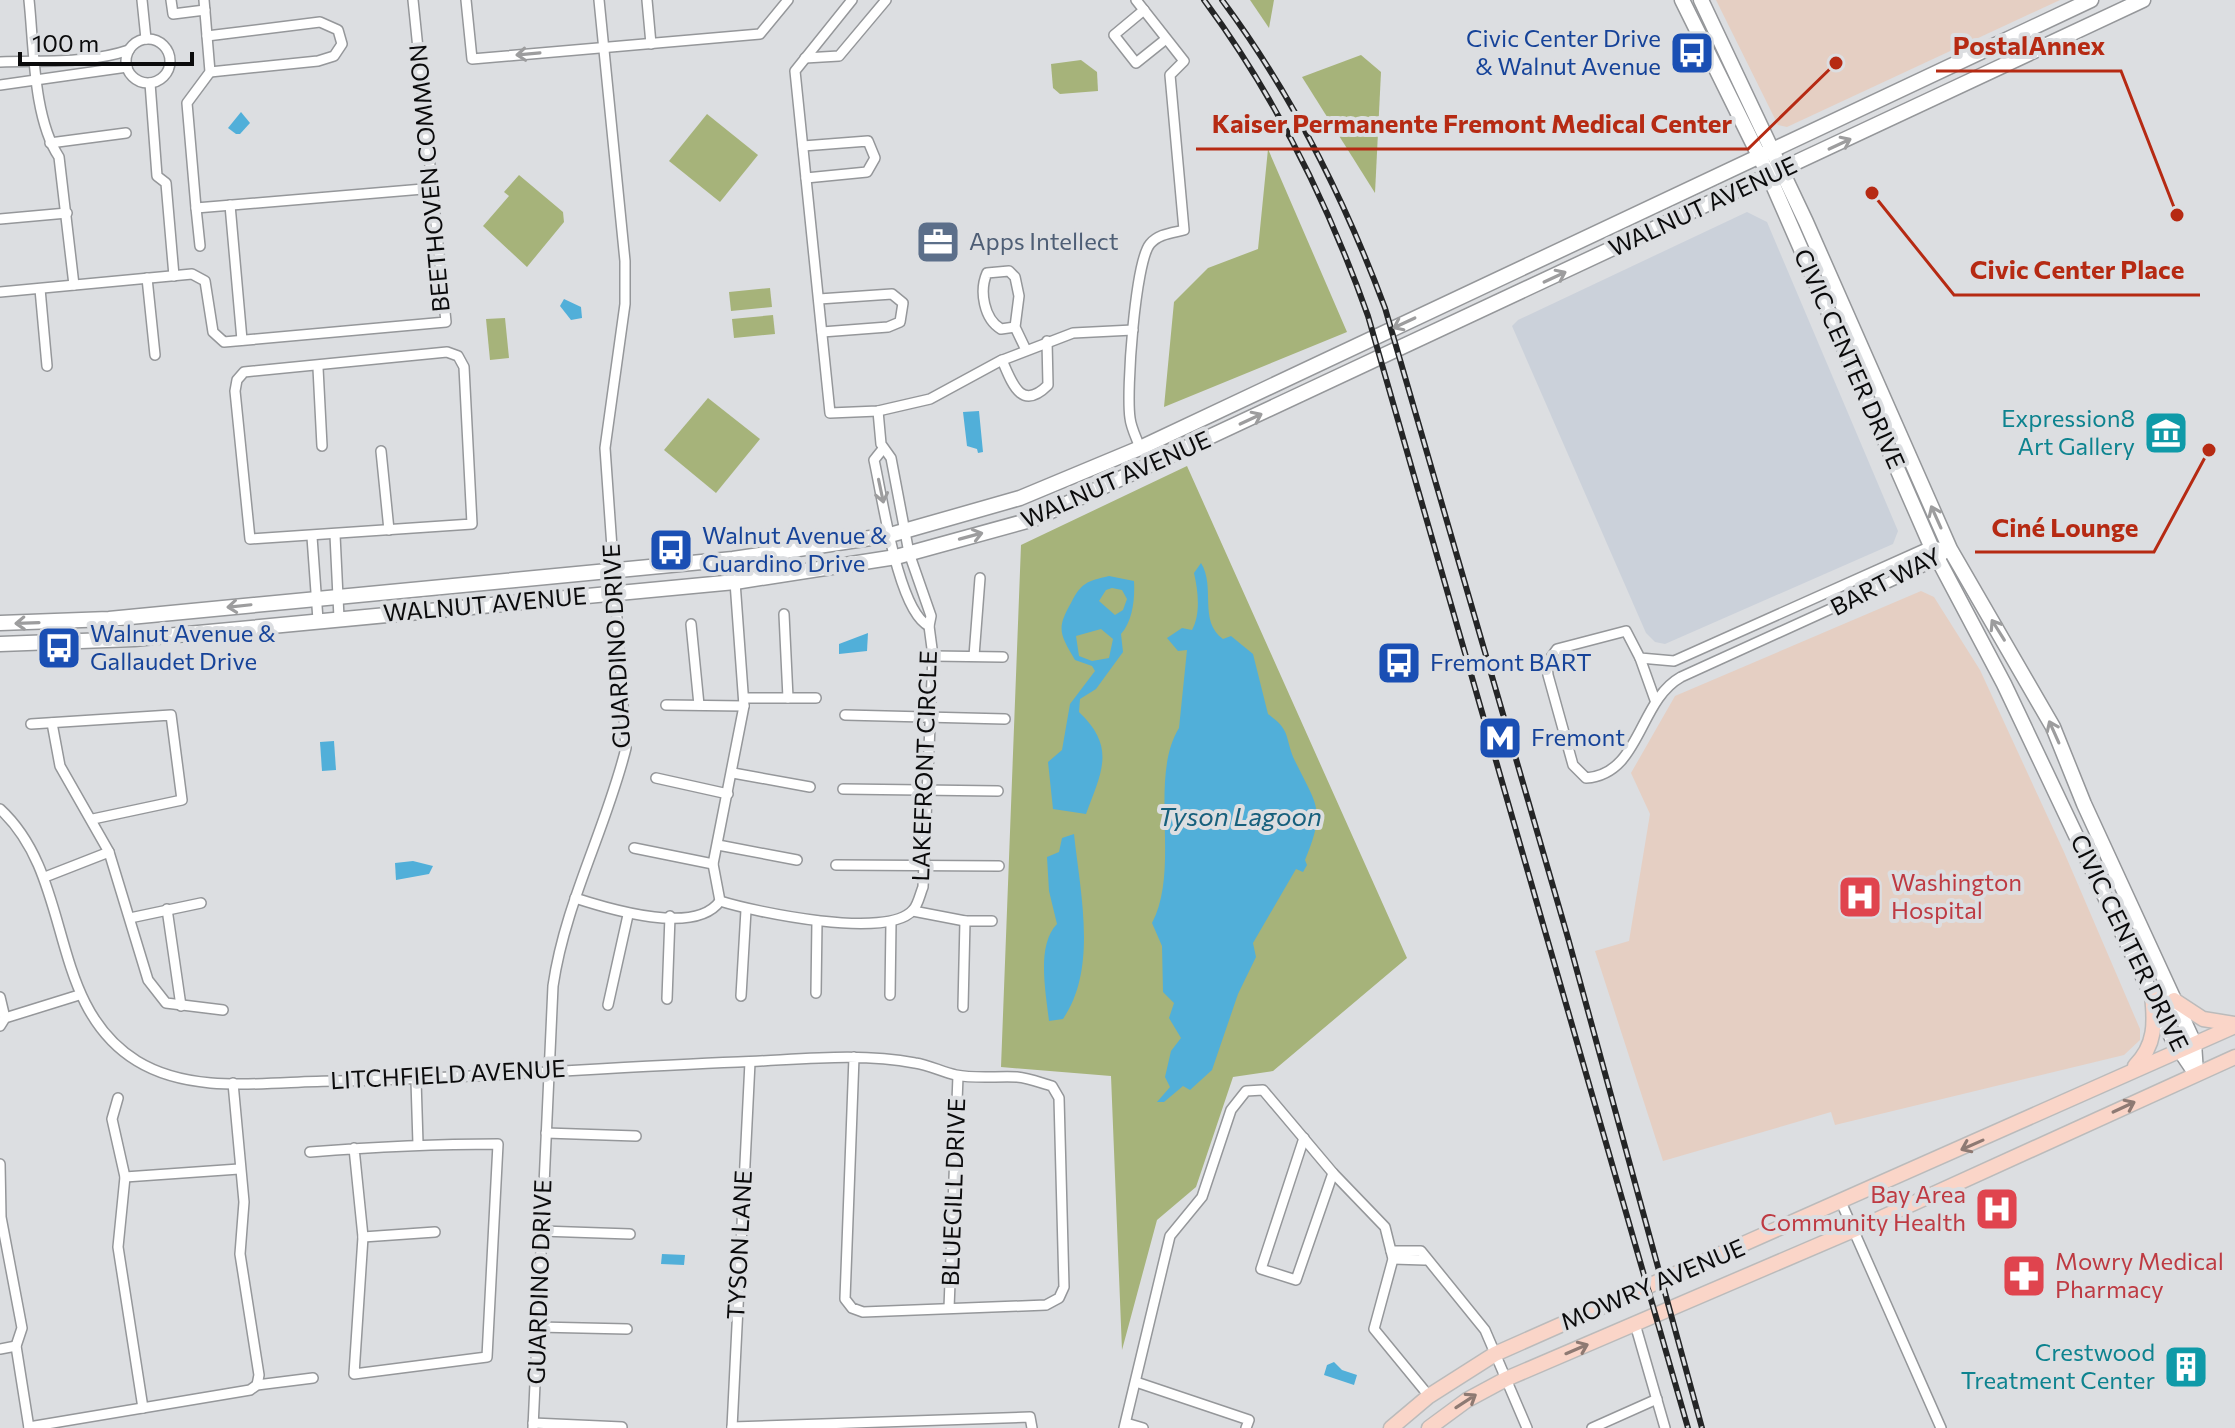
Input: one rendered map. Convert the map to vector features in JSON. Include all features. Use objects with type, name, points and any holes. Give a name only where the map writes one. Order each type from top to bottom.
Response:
[{"type":"main road","name":"CIVIC CENTER DRIVE","points":[[1682,0],[1776,173],[1950,549],[2053,727],[2194,1043],[2196,1074]]},
{"type":"main road","name":"CIVIC CENTER DRIVE","points":[[1701,0],[1766,154]]},
{"type":"main road","name":"WALNUT AVENUE","points":[[0,623],[109,619],[730,559],[897,533],[1020,498],[1140,448],[2091,0]]},
{"type":"main road","name":"WALNUT AVENUE","points":[[0,644],[134,639],[735,582],[902,555],[1043,515],[2143,0]]},
{"type":"main road","name":"CIVIC CENTER DRIVE","points":[[1776,173],[1935,553],[2004,684],[2178,1049],[2196,1074]]},
{"type":"main road","points":[[2126,1074],[2150,1044],[2155,1019],[2152,995]]},
{"type":"main road","points":[[2174,1000],[2204,1020],[2235,1025]]},
{"type":"main road","name":"MOWRY AVENUE","points":[[1391,1428],[1429,1396],[1495,1354],[2235,1025]]},
{"type":"main road","name":"MOWRY AVENUE","points":[[1429,1428],[1467,1400],[1506,1379],[1853,1231],[2235,1057]]},
{"type":"street","points":[[29,0],[37,78],[50,143],[59,157],[74,285]]},
{"type":"street","points":[[142,0],[146,39]]},
{"type":"street","points":[[171,0],[173,14],[205,5],[210,72],[187,103],[200,246]]},
{"type":"street","name":"BEETHOVEN COMMON","points":[[242,340],[446,322],[435,188],[413,0]]},
{"type":"street","points":[[466,0],[472,59],[760,34],[788,0]]},
{"type":"street","name":"GUARDINO DRIVE","points":[[533,1426],[546,1071],[555,970],[575,898],[614,797],[626,748],[618,594],[605,448],[625,304],[625,261],[599,0]]},
{"type":"street","points":[[647,0],[651,44]]},
{"type":"street","points":[[852,0],[795,71],[830,413],[878,411],[930,399],[1002,360],[1073,333],[1133,330]]},
{"type":"street","points":[[805,58],[839,56],[886,0]]},
{"type":"street","points":[[1136,0],[1184,61],[1170,75],[1184,230],[1162,235],[1150,244],[1142,261],[1133,330],[1130,419],[1140,448]]},
{"type":"street","points":[[1144,10],[1114,35],[1136,63],[1166,39]]},
{"type":"street","points":[[207,36],[320,22],[338,30],[342,44],[334,56],[318,61],[210,72]]},
{"type":"street","points":[[0,62],[35,58],[54,61],[129,50],[146,39],[160,42],[171,59],[167,73],[150,83],[135,79],[127,67],[129,50]]},
{"type":"street","points":[[0,85],[127,67]]},
{"type":"street","points":[[150,83],[157,176],[166,183],[174,276]]},
{"type":"street","points":[[50,143],[126,133]]},
{"type":"street","points":[[803,146],[868,141],[875,158],[867,172],[806,178]]},
{"type":"street","points":[[196,208],[435,188]]},
{"type":"street","points":[[0,292],[192,274],[205,281],[213,332],[218,339],[242,340],[230,205]]},
{"type":"street","points":[[0,219],[67,213]]},
{"type":"street","points":[[1015,327],[1001,329],[988,317],[984,281],[987,273],[1009,271],[1015,277],[1019,296],[1015,327],[1026,350]]},
{"type":"street","points":[[147,278],[155,355]]},
{"type":"street","points":[[40,289],[47,366]]},
{"type":"street","points":[[819,299],[892,294],[903,303],[904,312],[900,322],[888,327],[822,332]]},
{"type":"street","points":[[1002,360],[1013,387],[1024,396],[1031,396],[1048,385],[1047,341]]},
{"type":"street","points":[[447,352],[462,361],[472,524],[389,530],[250,539],[235,391],[237,380],[253,370],[318,368],[447,352]]},
{"type":"street","points":[[318,368],[322,446]]},
{"type":"street","points":[[878,411],[882,450],[891,458],[897,533]]},
{"type":"street","points":[[882,450],[874,460],[897,533]]},
{"type":"street","points":[[381,451],[389,530]]},
{"type":"street","name":"LAKEFRONT CIRCLE","points":[[720,901],[746,910],[817,921],[891,922],[913,911],[923,887],[933,656],[929,626],[919,622],[912,607],[897,533]]},
{"type":"street","points":[[335,535],[339,618]]},
{"type":"street","points":[[312,537],[318,620]]},
{"type":"street","name":"BART WAY","points":[[1640,658],[1674,661],[1950,549]]},
{"type":"street","name":"BART WAY","points":[[1655,700],[1640,658],[1626,631],[1551,653],[1548,675],[1573,765],[1579,774],[1595,777],[1616,768],[1655,700],[1681,677],[1935,553]]},
{"type":"street","points":[[974,656],[980,578]]},
{"type":"street","points":[[575,898],[628,915],[700,917],[714,911],[720,901],[713,864],[745,702],[735,582]]},
{"type":"street","points":[[784,614],[788,698]]},
{"type":"street","points":[[691,624],[699,705]]},
{"type":"street","points":[[933,656],[1003,657]]},
{"type":"street","points":[[666,705],[816,698]]},
{"type":"street","points":[[31,724],[171,715],[182,800],[93,819]]},
{"type":"street","points":[[845,715],[1005,719]]},
{"type":"street","points":[[52,723],[60,766],[93,819],[109,852],[148,980],[166,1003],[223,1010]]},
{"type":"street","points":[[733,773],[810,787]]},
{"type":"street","points":[[656,778],[728,794]]},
{"type":"street","points":[[843,789],[998,791]]},
{"type":"street","name":"LITCHFIELD AVENUE","points":[[0,809],[26,840],[45,877],[79,995],[113,1042],[137,1061],[165,1074],[199,1082],[233,1083],[416,1080],[854,1057],[916,1063],[958,1076],[1021,1077],[1052,1086],[1059,1098],[1064,1287],[1059,1298],[1046,1305],[949,1308]]},
{"type":"street","points":[[718,845],[797,860]]},
{"type":"street","points":[[634,848],[713,864]]},
{"type":"street","points":[[45,877],[109,852]]},
{"type":"street","points":[[836,865],[999,866]]},
{"type":"street","points":[[130,918],[201,903]]},
{"type":"street","points":[[167,909],[181,1006]]},
{"type":"street","points":[[741,996],[746,910]]},
{"type":"street","points":[[913,911],[965,921],[992,921]]},
{"type":"street","points":[[608,1005],[628,915]]},
{"type":"street","points":[[667,999],[670,916]]},
{"type":"street","points":[[816,993],[817,921]]},
{"type":"street","points":[[963,1007],[965,921]]},
{"type":"street","points":[[890,995],[891,922]]},
{"type":"street","points":[[0,997],[3,1022],[79,995]]},
{"type":"street","points":[[854,1057],[845,1299],[852,1308],[863,1312],[949,1308]]},
{"type":"street","name":"TYSON LANE","points":[[732,1428],[750,1062]]},
{"type":"street","name":"BLUEGILL DRIVE","points":[[949,1308],[958,1076]]},
{"type":"street","points":[[416,1080],[418,1144]]},
{"type":"street","points":[[233,1083],[244,1202],[240,1254],[259,1375],[257,1385]]},
{"type":"street","points":[[1143,1428],[1125,1425],[1170,1236],[1202,1197],[1231,1110],[1246,1091],[1263,1090],[1333,1173],[1385,1227],[1392,1255],[1374,1329],[1429,1396]]},
{"type":"street","points":[[118,1098],[112,1119],[125,1177],[118,1247],[143,1408]]},
{"type":"street","points":[[546,1133],[636,1136]]},
{"type":"street","points":[[1304,1138],[1261,1269],[1296,1280],[1333,1173]]},
{"type":"street","points":[[310,1152],[354,1148],[418,1144],[498,1144],[487,1357],[354,1374],[363,1237],[354,1148]]},
{"type":"street","points":[[0,1164],[1,1217],[22,1328],[16,1346],[29,1428],[250,1390],[257,1385],[313,1378]]},
{"type":"street","points":[[125,1177],[239,1169]]},
{"type":"street","points":[[1841,1202],[1941,1428]]},
{"type":"street","points":[[541,1231],[630,1234]]},
{"type":"street","points":[[363,1237],[435,1232]]},
{"type":"street","points":[[1392,1255],[1423,1256],[1485,1330],[1527,1428]]},
{"type":"street","points":[[1635,1324],[1665,1428]]},
{"type":"street","points":[[538,1327],[627,1329]]},
{"type":"street","points":[[0,1349],[16,1346]]},
{"type":"street","points":[[1136,1382],[1249,1420],[1246,1428]]},
{"type":"street","points":[[1592,1428],[1657,1399]]},
{"type":"street","points":[[732,1428],[1030,1417],[1032,1428]]},
{"type":"street","points":[[533,1426],[622,1427]]},
{"type":"shaded area","points":[[1716,0],[2060,0],[1787,127],[1778,125]]},
{"type":"shaded area","points":[[1747,212],[1767,222],[1898,531],[1893,544],[1665,644],[1655,642],[1646,633],[1512,326],[1518,320]]},
{"type":"shaded area","name":"Washington Hospital","points":[[1921,591],[1934,597],[1980,670],[2064,852],[2140,1029],[2140,1040],[2124,1055],[1835,1125],[1831,1112],[1663,1161],[1595,951],[1629,941],[1650,814],[1631,773],[1675,696]]},
{"type":"green space","points":[[1250,0],[1274,0],[1269,28]]},
{"type":"green space","points":[[1361,55],[1381,72],[1375,193],[1302,77]]},
{"type":"green space","points":[[1081,60],[1097,72],[1098,91],[1060,94],[1053,88],[1051,64]]},
{"type":"green space","points":[[707,114],[758,155],[720,202],[669,161]]},
{"type":"green space","points":[[1268,149],[1347,332],[1164,407],[1174,302],[1208,268],[1258,249]]},
{"type":"green space","points":[[519,175],[563,212],[564,222],[527,267],[483,226],[509,196],[504,192]]},
{"type":"green space","points":[[770,288],[772,307],[731,311],[729,292]]},
{"type":"green space","points":[[773,315],[775,334],[734,338],[732,319]]},
{"type":"green space","points":[[505,318],[509,358],[490,360],[486,319]]},
{"type":"green space","points":[[708,398],[760,439],[716,493],[664,450]]},
{"type":"green space","points":[[1187,466],[1407,958],[1273,1071],[1233,1077],[1196,1187],[1157,1220],[1122,1350],[1111,1076],[1001,1067],[1021,545]]},
{"type":"water","points":[[241,112],[250,123],[240,134],[236,134],[228,128]]},
{"type":"water","points":[[564,299],[581,307],[582,318],[571,320],[560,306]]},
{"type":"water","points":[[979,411],[983,452],[978,453],[977,449],[967,446],[963,412]]},
{"type":"water","name":"Tyson Lagoon","points":[[1201,563],[1215,632],[1223,639],[1231,636],[1253,654],[1268,714],[1284,730],[1313,799],[1317,818],[1305,860],[1307,865],[1303,872],[1296,869],[1253,943],[1256,957],[1238,994],[1212,1070],[1190,1090],[1183,1086],[1164,1102],[1157,1102],[1170,1087],[1165,1077],[1171,1051],[1181,1038],[1169,1018],[1174,1003],[1163,992],[1162,946],[1152,923],[1164,877],[1166,772],[1170,749],[1179,728],[1187,650],[1178,651],[1167,638],[1182,628],[1192,630],[1195,624],[1198,609],[1194,573]]},
{"type":"water","points":[[1109,576],[1134,581],[1134,595],[1131,616],[1121,634],[1123,652],[1096,689],[1080,699],[1079,712],[1091,725],[1102,748],[1101,772],[1086,814],[1053,809],[1048,762],[1062,750],[1070,704],[1095,671],[1092,666],[1075,660],[1063,637],[1063,619],[1082,587],[1090,581]],"holes":[[[1106,590],[1122,590],[1127,599],[1123,610],[1115,615],[1099,601]],[[1101,629],[1113,639],[1109,658],[1092,661],[1079,656],[1076,636]]]},
{"type":"water","points":[[868,633],[867,651],[839,654],[839,644]]},
{"type":"water","points":[[334,741],[336,770],[322,771],[320,742]]},
{"type":"water","points":[[1074,834],[1084,929],[1080,977],[1074,999],[1063,1019],[1049,1021],[1044,957],[1046,944],[1057,924],[1049,891],[1047,857],[1059,852],[1062,838]]},
{"type":"water","points":[[413,861],[433,866],[429,874],[396,880],[395,863]]},
{"type":"water","points":[[662,1254],[685,1255],[684,1265],[661,1264]]},
{"type":"water","points":[[1334,1362],[1342,1370],[1357,1375],[1354,1385],[1324,1375],[1327,1365]]},
{"type":"railway","points":[[1204,0],[1254,74],[1298,152],[1335,232],[1368,316],[1688,1428]]},
{"type":"railway","points":[[1222,0],[1294,110],[1334,187],[1385,308],[1568,938],[1702,1428]]},
{"type":"place","name":"Civic Center Drive & Walnut Avenue","points":[[1692,53]]},
{"type":"place","name":"Kaiser Permanente Fremont Medical Center","points":[[1836,63]]},
{"type":"place","name":"Civic Center Place","points":[[1872,193]]},
{"type":"place","name":"PostalAnnex","points":[[2177,215]]},
{"type":"place","name":"Apps Intellect","points":[[938,242]]},
{"type":"place","name":"Expression8 Art Gallery","points":[[2166,433]]},
{"type":"place","name":"Ciné Lounge","points":[[2209,450]]},
{"type":"place","name":"Walnut Avenue & Guardino Drive","points":[[671,550]]},
{"type":"place","name":"Walnut Avenue & Gallaudet Drive","points":[[59,648]]},
{"type":"place","name":"Fremont BART","points":[[1399,663]]},
{"type":"place","name":"Fremont","points":[[1500,738]]},
{"type":"place","name":"Washington Hospital","points":[[1860,897]]},
{"type":"place","name":"Bay Area Community Health","points":[[1997,1209]]},
{"type":"place","name":"Mowry Medical Pharmacy","points":[[2024,1276]]},
{"type":"place","name":"Crestwood Treatment Center","points":[[2186,1367]]}]
